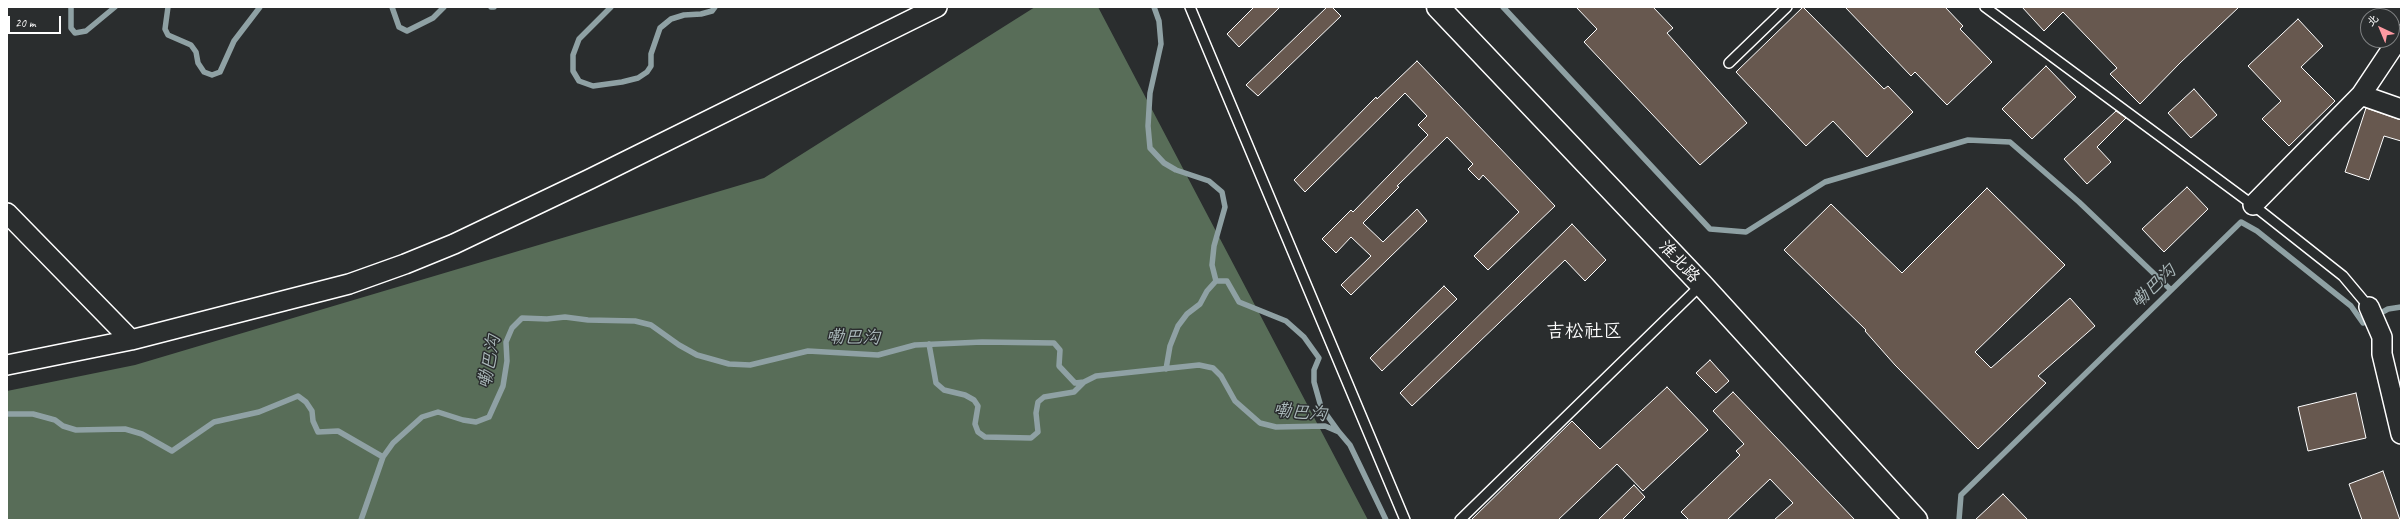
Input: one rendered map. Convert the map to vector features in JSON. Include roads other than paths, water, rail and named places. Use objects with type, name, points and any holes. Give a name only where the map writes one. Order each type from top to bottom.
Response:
[{"type":"street","points":[[7,365],[131,340],[349,284],[412,262],[590,179],[937,7]]},
{"type":"street","name":"淮北路","points":[[1438,7],[1701,284],[1916,520]]},
{"type":"street","points":[[2253,205],[2361,95],[2401,35]]},
{"type":"street","points":[[2361,95],[2401,109]]},
{"type":"street","points":[[7,213],[131,340]]},
{"type":"street","points":[[2369,307],[2382,337],[2382,354],[2401,434]]},
{"type":"lane","points":[[1190,7],[1405,520]]},
{"type":"lane","points":[[1729,63],[1787,7]]},
{"type":"lane","points":[[1985,7],[2253,205],[2343,276],[2369,307]]},
{"type":"lane","points":[[1460,520],[1701,284]]},
{"type":"waterway","points":[[71,7],[71,28],[75,33],[86,31],[115,7]]},
{"type":"waterway","points":[[168,7],[165,29],[168,35],[191,45],[196,52],[198,63],[204,72],[212,75],[220,72],[234,41],[260,7]]},
{"type":"waterway","points":[[392,7],[399,27],[407,31],[433,18],[444,7]]},
{"type":"waterway","points":[[611,7],[579,39],[573,55],[573,71],[579,81],[593,86],[638,78],[647,72],[651,66],[651,54],[660,28],[671,19],[684,15],[701,14],[712,11],[715,7]]},
{"type":"waterway","points":[[1154,7],[1159,21],[1161,44],[1150,93],[1148,126],[1150,148],[1164,163],[1176,170],[1209,181],[1222,192],[1225,207],[1214,246],[1212,265],[1216,281]]},
{"type":"waterway","points":[[1503,7],[1710,229],[1746,232],[1825,182],[1968,140],[2010,142],[2079,202],[2171,290]]},
{"type":"waterway","name":"嘞巴沟","points":[[1959,520],[1961,495],[2241,222],[2257,231],[2351,306],[2363,323],[2388,309],[2401,307]]},
{"type":"waterway","points":[[1166,369],[1170,346],[1178,326],[1187,314],[1200,304],[1207,291],[1216,281],[1227,281],[1239,302],[1286,321],[1304,337],[1319,358],[1314,370],[1314,382],[1321,407],[1339,432]]},
{"type":"waterway","name":"嘞巴沟","points":[[361,520],[383,457],[393,443],[422,417],[438,412],[463,420],[476,422],[489,417],[503,386],[507,361],[506,342],[512,328],[522,318],[547,319],[565,317],[588,320],[635,321],[651,325],[679,345],[697,355],[729,364],[750,365],[808,351],[878,355],[915,345],[982,342],[1054,343],[1060,350],[1059,366],[1075,383],[1084,382],[1096,376],[1199,365],[1213,368],[1221,376],[1235,401],[1260,423],[1276,427],[1325,426],[1339,432],[1350,445],[1386,520]]},
{"type":"waterway","points":[[929,344],[936,383],[944,390],[965,395],[974,400],[978,406],[975,424],[978,432],[985,437],[1031,438],[1038,432],[1036,413],[1038,402],[1044,397],[1074,392],[1084,382]]},
{"type":"waterway","points":[[7,414],[33,414],[55,420],[63,426],[76,430],[125,429],[142,434],[172,451],[214,422],[259,412],[298,396],[306,402],[312,411],[313,421],[318,432],[338,431],[383,457]]},
{"type":"district","name":"吉松社区","points":[[1584,332]]}]
